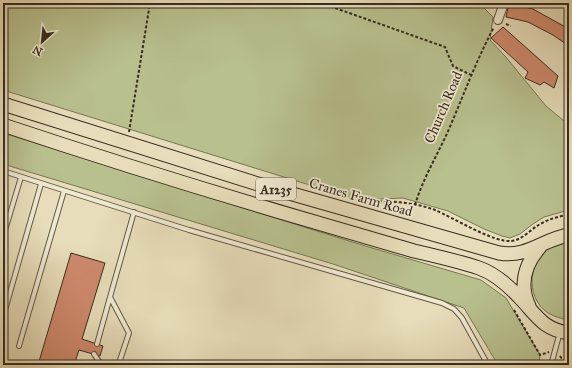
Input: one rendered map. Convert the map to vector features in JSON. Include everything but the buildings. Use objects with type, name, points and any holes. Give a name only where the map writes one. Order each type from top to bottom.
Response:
[{"type":"main road","name":"Cranes Farm Road","points":[[3,104],[261,185],[499,253],[521,253],[569,235]]},
{"type":"main road","name":"Cranes Farm Road","points":[[3,125],[53,142],[256,204],[479,268],[493,275],[506,285],[539,320],[549,328],[565,333]]},
{"type":"main road","name":"Cranes Farm Road","points":[[532,311],[526,300],[524,287],[525,273],[530,260],[540,248],[550,241]]},
{"type":"street","points":[[499,17],[504,3]]},
{"type":"lane","points":[[3,171],[189,230],[442,303],[454,309],[462,318],[488,365]]},
{"type":"lane","points":[[3,237],[21,177]]},
{"type":"lane","points":[[3,316],[41,184]]},
{"type":"lane","points":[[19,346],[64,191]]},
{"type":"lane","points":[[97,344],[134,212]]},
{"type":"lane","points":[[110,297],[129,333],[119,363],[116,365]]},
{"type":"lane","points":[[551,365],[556,348],[565,333]]},
{"type":"lane","points":[[94,354],[100,363],[106,365]]},
{"type":"path","points":[[127,143],[150,3]]},
{"type":"path","points":[[321,3],[445,47],[453,66],[471,75]]},
{"type":"path","name":"Church Road","points":[[415,205],[419,191],[446,134],[480,54],[499,17]]},
{"type":"path","points":[[368,201],[386,201],[415,205],[436,211],[498,239],[510,241],[518,240],[538,225],[549,220],[569,215]]},
{"type":"path","points":[[514,309],[540,355],[556,348],[564,362],[569,359]]},
{"type":"green space","points":[[3,3],[479,3],[493,17],[490,40],[546,106],[569,125],[569,210],[544,217],[520,234],[510,238],[484,229],[448,211],[403,198],[358,200],[3,90]]},
{"type":"green space","points":[[3,133],[362,245],[481,280],[506,298],[540,355],[539,365],[498,365],[464,308],[333,264],[3,164]]},
{"type":"green space","points":[[569,241],[569,320],[558,318],[548,313],[540,306],[532,288],[532,278],[534,268],[539,258],[545,251],[556,244]]}]
